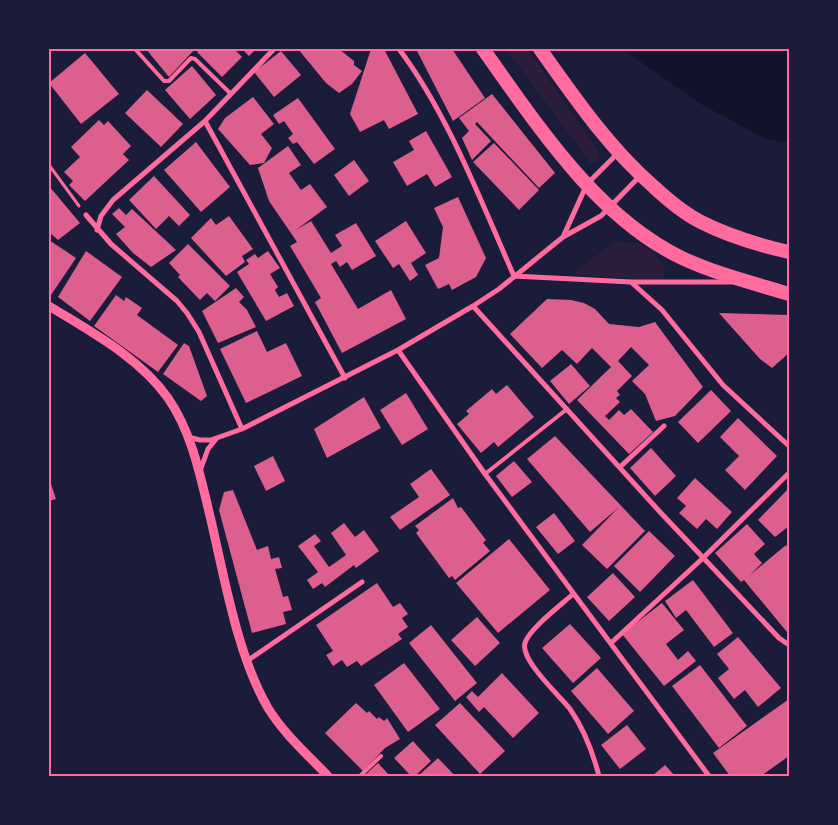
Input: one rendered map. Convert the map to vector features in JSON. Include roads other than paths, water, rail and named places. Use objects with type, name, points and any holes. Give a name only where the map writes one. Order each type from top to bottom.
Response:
[{"type":"highway","points":[[483,49],[543,131],[587,184],[609,206],[644,235],[681,257],[746,281],[789,294]]},
{"type":"highway","points":[[540,49],[592,122],[618,153],[679,209],[699,221],[736,237],[789,252]]},
{"type":"street","points":[[97,230],[101,216],[113,200],[205,121],[274,49]]},
{"type":"street","points":[[399,49],[411,64],[454,144],[514,276]]},
{"type":"street","points":[[205,121],[345,378]]},
{"type":"street","points":[[563,237],[587,184],[618,153]]},
{"type":"street","points":[[188,436],[205,441],[242,429],[398,350],[499,289],[563,237],[601,216],[640,175]]},
{"type":"street","points":[[86,215],[110,244],[176,301],[187,313],[200,332],[242,429]]},
{"type":"street","points":[[514,276],[631,282],[746,281]]},
{"type":"street","points":[[631,282],[662,310],[723,385],[789,446]]},
{"type":"street","points":[[49,306],[111,346],[147,374],[172,404],[188,436],[199,473],[247,661],[261,694],[278,722],[325,775]]},
{"type":"street","points":[[473,306],[703,558],[779,638],[789,644]]},
{"type":"street","points":[[398,350],[485,474],[709,776]]},
{"type":"street","points":[[620,467],[664,426]]},
{"type":"street","points":[[199,473],[208,449],[216,438]]},
{"type":"street","points":[[611,643],[703,558],[789,473]]},
{"type":"street","points":[[247,661],[362,582]]},
{"type":"street","points":[[573,594],[533,630],[524,648],[528,659],[570,709],[577,721],[590,749],[598,776]]},
{"type":"lane","points":[[135,49],[164,81],[168,81],[191,58],[195,59],[230,93]]},
{"type":"lane","points":[[485,474],[567,409]]},
{"type":"lane","points":[[360,776],[381,756]]}]
